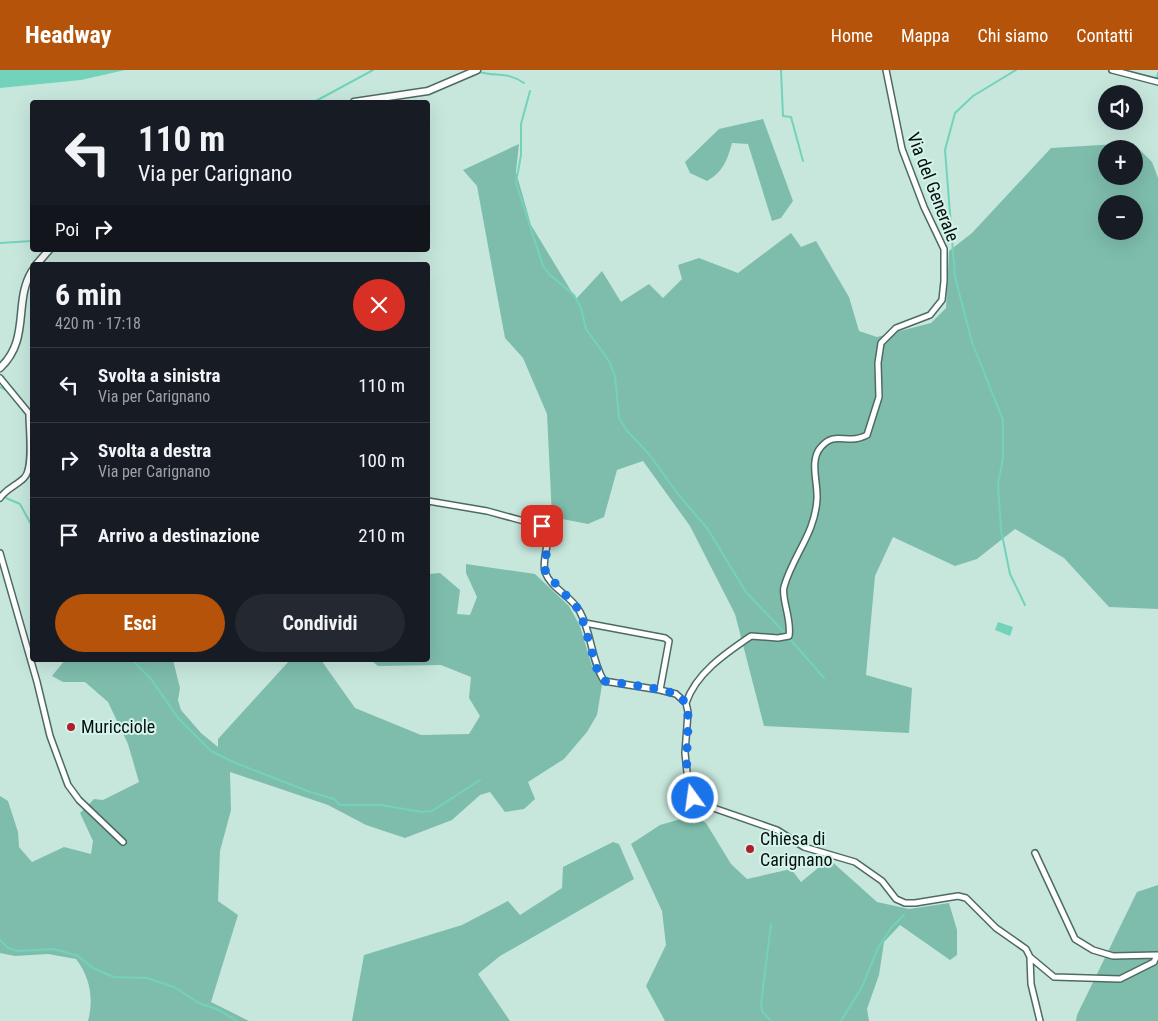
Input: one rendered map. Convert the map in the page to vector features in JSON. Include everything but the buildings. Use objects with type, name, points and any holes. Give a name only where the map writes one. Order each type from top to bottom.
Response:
[{"type":"street","points":[[367,100],[428,91],[477,70]]},
{"type":"street","name":"Via del Generale","points":[[686,703],[692,689],[713,663],[751,636],[778,638],[790,636],[791,625],[783,589],[816,520],[818,496],[815,457],[820,448],[829,439],[839,437],[853,439],[867,435],[879,396],[878,363],[881,343],[896,328],[930,315],[942,300],[944,248],[924,207],[902,149],[886,70]]},
{"type":"street","points":[[1112,70],[1158,82]]},
{"type":"street","points":[[39,262],[47,252]]},
{"type":"street","points":[[0,368],[9,360],[16,346],[22,326],[26,286],[30,276]]},
{"type":"street","points":[[0,378],[30,415]]},
{"type":"street","points":[[0,498],[5,491],[26,477],[30,468]]},
{"type":"street","points":[[430,501],[487,511],[542,526],[547,530],[550,534],[544,566],[546,573],[557,588],[573,602],[585,623],[597,669],[604,681],[676,694],[686,703],[686,762],[689,791],[696,802],[777,830],[804,847],[855,862],[882,881],[896,899],[904,903],[915,904],[958,896],[966,898],[996,928],[1026,949],[1030,957],[1054,977],[1120,980],[1154,962],[1157,955],[1113,956],[1094,950],[1076,939],[1036,853]]},
{"type":"street","points":[[0,552],[30,657]]},
{"type":"street","points":[[585,623],[664,638],[668,641],[660,690]]},
{"type":"street","points":[[31,662],[50,736],[68,785],[79,800],[123,842]]},
{"type":"street","points":[[1030,957],[1031,984],[1040,1021]]},
{"type":"shaded area","points":[[0,70],[125,70],[81,80],[0,88]]},
{"type":"shaded area","points":[[763,119],[793,201],[781,218],[772,221],[748,144],[732,143],[724,165],[717,174],[707,181],[690,173],[685,162],[719,129]]},
{"type":"shaded area","points":[[519,144],[516,172],[531,225],[576,299],[602,271],[621,302],[649,284],[663,298],[682,279],[678,265],[699,258],[738,273],[791,233],[801,247],[816,241],[849,297],[859,331],[877,337],[931,323],[946,308],[949,251],[972,233],[1051,148],[1098,145],[1098,185],[1143,185],[1143,153],[1152,162],[1158,178],[1158,609],[1109,607],[1064,558],[1015,529],[977,559],[955,566],[893,537],[875,576],[866,675],[912,688],[909,733],[764,726],[735,614],[690,526],[643,461],[617,470],[604,517],[588,524],[552,517],[547,414],[523,358],[505,338],[477,186],[463,170]]},
{"type":"shaded area","points":[[466,564],[535,574],[569,606],[580,626],[592,666],[602,685],[597,715],[587,732],[564,759],[528,782],[535,799],[524,809],[505,812],[490,792],[480,795],[452,820],[405,838],[366,825],[328,805],[230,772],[231,810],[220,851],[218,901],[238,915],[211,1002],[249,1021],[88,1021],[91,1005],[90,989],[85,973],[76,959],[48,954],[15,956],[0,953],[0,796],[8,801],[18,832],[19,847],[32,862],[64,847],[91,854],[93,841],[80,813],[94,799],[103,800],[139,782],[128,744],[108,702],[85,682],[63,682],[52,676],[63,662],[174,662],[180,688],[178,700],[181,710],[201,733],[218,747],[218,739],[288,662],[322,662],[355,708],[421,735],[469,734],[480,716],[469,698],[471,677],[441,665],[378,666],[373,662],[430,662],[430,574],[440,573],[460,590],[457,614],[470,615],[477,597],[466,573]]},
{"type":"shaded area","points":[[998,622],[1013,627],[1010,636],[995,630]]},
{"type":"shaded area","points":[[695,815],[706,823],[731,864],[747,879],[791,869],[801,882],[829,859],[877,902],[909,909],[949,903],[957,930],[957,955],[950,960],[900,925],[884,942],[879,975],[867,1009],[869,1021],[665,1021],[646,986],[666,945],[662,911],[631,844],[660,825]]},
{"type":"shaded area","points":[[613,842],[619,844],[634,879],[500,956],[478,974],[510,1021],[352,1021],[364,955],[462,925],[508,901],[520,915],[562,888],[563,867]]},
{"type":"shaded area","points":[[1158,885],[1158,1021],[1076,1021],[1077,1015],[1137,892]]},
{"type":"waterway","points":[[318,100],[373,70]]},
{"type":"waterway","points":[[781,70],[783,116],[791,117],[803,161]]},
{"type":"waterway","points":[[1016,70],[973,96],[955,113],[945,150],[955,277],[972,342],[1003,420],[1003,458],[998,484],[1001,530],[1010,574],[1025,605]]},
{"type":"waterway","points":[[479,72],[512,77],[524,83]]},
{"type":"waterway","points":[[1157,78],[1158,73]]},
{"type":"waterway","points":[[530,91],[521,124],[521,155],[516,183],[543,266],[550,275],[574,295],[581,308],[586,329],[609,361],[615,376],[619,418],[627,431],[649,454],[678,494],[707,528],[746,592],[784,632]]},
{"type":"waterway","points":[[0,243],[30,241]]},
{"type":"waterway","points":[[0,387],[6,390]]},
{"type":"waterway","points":[[6,498],[20,504],[30,522]]},
{"type":"waterway","points":[[789,638],[824,678]]},
{"type":"waterway","points":[[134,662],[151,679],[178,718],[211,751],[233,762],[310,792],[334,799],[340,805],[381,805],[422,812],[432,811],[480,780]]},
{"type":"waterway","points":[[841,1021],[862,987],[878,948],[891,928],[904,915]]},
{"type":"waterway","points":[[771,924],[761,1004],[762,1011],[771,1021]]},
{"type":"waterway","points":[[0,940],[8,948],[18,951],[54,949],[78,956],[93,968],[114,977],[147,978],[174,987],[199,1003],[219,1010],[237,1021]]},
{"type":"place","name":"Muricciole","points":[[71,727]]},
{"type":"place","name":"Chiesa di Carignano","points":[[750,849]]},
{"type":"route","points":[[542,526],[550,534],[544,566],[546,573],[551,582],[580,611],[597,669],[604,681],[676,694],[686,703],[688,712],[685,752],[689,791],[693,798]]}]
